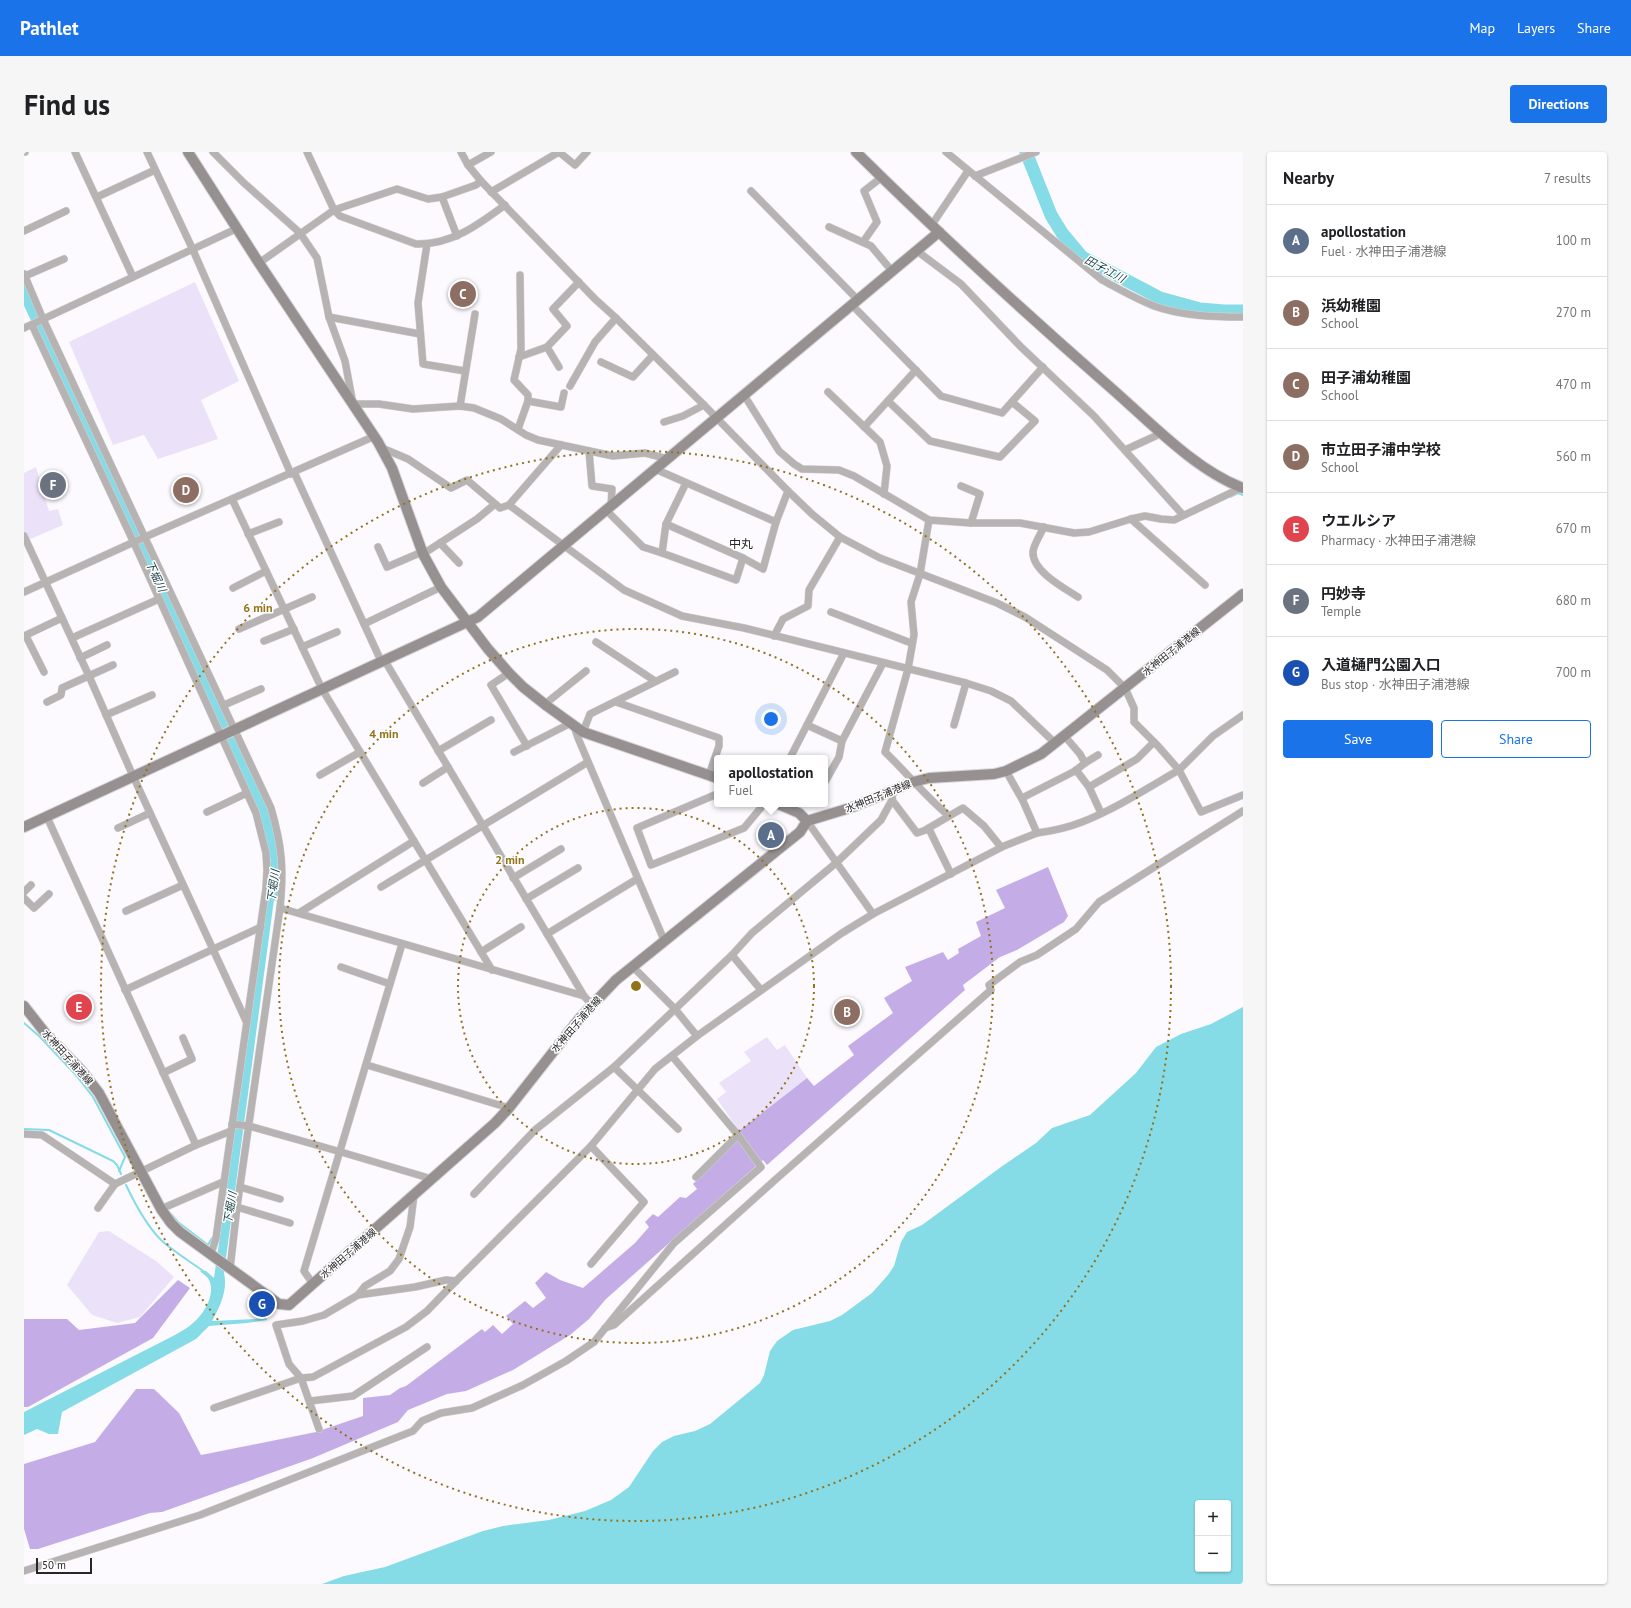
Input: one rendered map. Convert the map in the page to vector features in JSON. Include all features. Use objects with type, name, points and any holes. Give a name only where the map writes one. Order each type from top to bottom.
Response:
[{"type":"street","points":[[75,152],[133,277]]},
{"type":"street","points":[[147,152],[193,250],[293,473],[383,662],[438,751],[584,996],[592,1005]]},
{"type":"street","points":[[188,152],[259,263],[382,448],[392,468],[422,553],[441,587],[488,649],[523,687],[583,732],[713,777]]},
{"type":"street","points":[[213,152],[244,183],[300,234],[317,258],[329,317],[345,361],[353,404]]},
{"type":"street","points":[[307,152],[334,210],[340,216],[416,244],[445,241],[457,236],[480,224],[505,205]]},
{"type":"street","points":[[461,152],[468,165],[491,192],[579,282],[704,404],[812,514],[840,537],[880,558],[997,603],[1025,618],[1107,670],[1125,688],[1134,708],[1134,722],[1179,770],[1201,812],[1243,795]]},
{"type":"street","points":[[468,165],[491,152]]},
{"type":"street","points":[[491,192],[559,152],[575,165],[587,152]]},
{"type":"street","points":[[856,152],[935,229],[1043,328],[1162,433],[1199,465],[1212,474],[1242,488]]},
{"type":"street","points":[[946,152],[1102,280],[1127,294],[1156,306],[1185,314],[1216,317],[1243,317]]},
{"type":"street","points":[[975,176],[1035,153]]},
{"type":"street","points":[[97,197],[155,170]]},
{"type":"street","points":[[24,827],[478,617],[917,251],[935,229],[968,171]]},
{"type":"street","points":[[863,242],[877,222],[864,191],[882,178]]},
{"type":"street","points":[[259,263],[334,210],[397,189],[428,200],[442,197],[476,185],[481,181]]},
{"type":"street","points":[[751,191],[941,396],[1002,413],[1043,367]]},
{"type":"street","points":[[442,197],[457,236]]},
{"type":"street","points":[[24,231],[66,211]]},
{"type":"street","points":[[829,227],[871,246],[892,271]]},
{"type":"street","points":[[24,328],[238,228]]},
{"type":"street","points":[[427,244],[418,303],[423,364],[464,371]]},
{"type":"street","points":[[917,251],[961,284],[1020,346],[1094,416],[1183,515]]},
{"type":"street","points":[[64,259],[25,275],[43,320],[271,808],[282,860],[283,880],[280,908],[229,1267]]},
{"type":"street","points":[[518,430],[528,401],[528,395],[514,380],[521,349],[520,275]]},
{"type":"street","points":[[519,356],[547,347],[567,326],[553,309],[579,282]]},
{"type":"street","points":[[460,406],[464,371],[475,314]]},
{"type":"street","points":[[329,317],[420,334]]},
{"type":"street","points":[[570,386],[595,342],[616,318]]},
{"type":"street","points":[[32,324],[134,543],[256,813],[266,853],[267,870],[261,927],[213,1256]]},
{"type":"street","points":[[547,347],[559,366]]},
{"type":"street","points":[[601,362],[633,377],[653,355]]},
{"type":"street","points":[[864,427],[916,370]]},
{"type":"street","points":[[828,392],[880,442],[887,466],[884,494]]},
{"type":"street","points":[[528,401],[561,408],[564,393]]},
{"type":"street","points":[[744,395],[779,450],[794,464],[802,469],[839,470],[854,476],[929,520],[971,523],[1020,523],[1074,533],[1090,532],[1144,516],[1174,520],[1242,488]]},
{"type":"street","points":[[888,401],[930,442],[1000,457],[1034,421],[1012,402]]},
{"type":"street","points":[[353,404],[379,404],[413,409],[460,406],[474,408],[501,419],[526,435],[538,440],[612,456],[645,453],[668,459]]},
{"type":"street","points":[[664,422],[683,416],[704,404]]},
{"type":"street","points":[[1125,450],[1162,433]]},
{"type":"street","points":[[24,592],[134,543],[144,537],[232,500],[374,436]]},
{"type":"street","points":[[382,448],[408,459],[451,488],[467,480],[500,508],[509,505],[561,445]]},
{"type":"street","points":[[589,451],[592,486],[612,489],[608,508]]},
{"type":"street","points":[[655,469],[776,522]]},
{"type":"street","points":[[662,553],[666,524],[686,483]]},
{"type":"street","points":[[961,486],[980,494],[971,523]]},
{"type":"street","points":[[666,524],[744,558],[763,569],[776,522],[788,491]]},
{"type":"street","points":[[232,500],[322,689],[492,970]]},
{"type":"street","points":[[378,547],[387,567],[422,553],[440,543],[477,519],[495,504]]},
{"type":"street","points":[[509,505],[624,590],[682,616],[744,628],[991,691],[1011,701],[1055,744]]},
{"type":"street","points":[[608,508],[643,547],[736,580],[744,558]]},
{"type":"street","points":[[1131,519],[1205,585]]},
{"type":"street","points":[[929,520],[920,574],[911,602],[914,634],[911,643],[908,669],[885,752],[924,793],[949,816]]},
{"type":"street","points":[[248,534],[279,522]]},
{"type":"street","points":[[1044,527],[1033,552],[1036,566],[1058,584],[1078,597]]},
{"type":"street","points":[[24,536],[247,1023]]},
{"type":"street","points":[[774,636],[783,619],[808,606],[809,590],[840,537]]},
{"type":"street","points":[[440,543],[459,562]]},
{"type":"street","points":[[233,588],[266,571]]},
{"type":"street","points":[[364,624],[441,587]]},
{"type":"street","name":"水神田子浦港線","points":[[24,1006],[46,1034],[92,1082],[161,1209],[171,1223],[180,1232],[279,1304],[289,1304],[495,1123],[509,1108],[542,1065],[592,1005],[616,980],[800,832],[807,821],[893,796],[915,782],[929,778],[994,774],[1006,771],[1041,754],[1243,594]]},
{"type":"street","points":[[239,629],[312,597]]},
{"type":"street","points":[[72,638],[158,599]]},
{"type":"street","points":[[831,612],[911,643]]},
{"type":"street","points":[[44,672],[25,636],[62,618]]},
{"type":"street","points":[[264,641],[294,629]]},
{"type":"street","points":[[302,647],[337,632]]},
{"type":"street","points":[[596,642],[655,681]]},
{"type":"street","points":[[80,658],[107,645]]},
{"type":"street","points":[[792,755],[844,653]]},
{"type":"street","points":[[828,777],[839,757],[842,741],[883,663]]},
{"type":"street","points":[[47,702],[61,695],[62,688],[113,665]]},
{"type":"street","points":[[545,704],[586,671]]},
{"type":"street","points":[[583,732],[590,714],[675,672]]},
{"type":"street","points":[[509,673],[491,685],[527,746]]},
{"type":"street","points":[[954,725],[966,684]]},
{"type":"street","points":[[224,705],[261,689]]},
{"type":"street","points":[[106,715],[152,695]]},
{"type":"street","points":[[616,702],[719,738],[717,755]]},
{"type":"street","points":[[214,1408],[301,1378],[313,1377],[406,1327],[427,1311],[456,1280],[591,1146],[655,1069],[697,1036],[842,933],[873,914],[1001,848],[1037,833],[1060,829],[1083,822],[1124,801],[1179,770],[1213,736],[1243,714]]},
{"type":"street","points":[[438,751],[491,720]]},
{"type":"street","points":[[514,752],[573,724]]},
{"type":"street","points":[[573,724],[664,940]]},
{"type":"street","points":[[807,724],[842,741]]},
{"type":"street","points":[[1068,740],[1080,754],[1085,763]]},
{"type":"street","points":[[1089,787],[1137,759],[1154,742]]},
{"type":"street","points":[[320,775],[360,752]]},
{"type":"street","points":[[1022,798],[1076,770],[1098,755]]},
{"type":"street","points":[[381,887],[425,859],[483,826],[588,762]]},
{"type":"street","points":[[423,783],[448,768]]},
{"type":"street","points":[[1076,770],[1089,787],[1101,813]]},
{"type":"street","points":[[1006,771],[1022,798],[1037,833]]},
{"type":"street","points":[[207,812],[247,793]]},
{"type":"street","points":[[714,795],[637,828],[651,865],[744,828],[762,807]]},
{"type":"street","points":[[893,796],[917,833],[927,829],[963,808],[984,826],[1001,848]]},
{"type":"street","points":[[474,1194],[535,1130],[614,1067],[732,955],[752,933],[836,863],[881,820],[893,796]]},
{"type":"street","points":[[785,807],[799,813],[807,821],[873,914]]},
{"type":"street","points":[[605,1328],[614,1325],[991,990],[988,985],[1020,962],[1037,955],[1076,929],[1098,902],[1243,811]]},
{"type":"street","points":[[118,828],[150,813]]},
{"type":"street","points":[[47,817],[196,1145]]},
{"type":"street","points":[[927,829],[929,829],[950,874]]},
{"type":"street","points":[[299,913],[414,841]]},
{"type":"street","points":[[513,878],[561,849]]},
{"type":"street","points":[[526,899],[578,868]]},
{"type":"street","points":[[547,934],[637,879]]},
{"type":"street","points":[[24,892],[30,885]]},
{"type":"street","points":[[126,911],[183,885]]},
{"type":"street","points":[[24,898],[34,908],[49,894]]},
{"type":"street","points":[[280,908],[584,996]]},
{"type":"street","points":[[125,990],[261,927]]},
{"type":"street","points":[[481,952],[521,927]]},
{"type":"street","points":[[312,1284],[304,1272],[402,944]]},
{"type":"street","points":[[732,955],[761,990]]},
{"type":"street","points":[[632,966],[675,1009],[697,1036]]},
{"type":"street","points":[[341,967],[390,984]]},
{"type":"street","points":[[163,1073],[192,1059],[183,1038]]},
{"type":"street","points":[[24,1571],[200,1515],[413,1431],[422,1421],[441,1413],[472,1408],[523,1385],[566,1361],[594,1342],[674,1243],[761,1167],[738,1135],[672,1056]]},
{"type":"street","points":[[367,1065],[509,1108]]},
{"type":"street","points":[[614,1067],[678,1129]]},
{"type":"street","points":[[98,1208],[115,1184],[231,1128],[249,1126],[432,1179]]},
{"type":"street","points":[[24,1134],[42,1135],[115,1184]]},
{"type":"street","points":[[696,1177],[738,1135]]},
{"type":"street","points":[[591,1146],[644,1202],[591,1264]]},
{"type":"street","points":[[161,1209],[223,1182]]},
{"type":"street","points":[[240,1186],[280,1199]]},
{"type":"street","points":[[319,1429],[301,1378],[290,1364],[276,1325],[303,1321],[324,1315],[358,1295],[365,1286],[390,1271],[399,1259],[410,1227],[414,1195]]},
{"type":"street","points":[[237,1207],[290,1223]]},
{"type":"street","points":[[358,1295],[401,1289],[446,1280],[456,1280]]},
{"type":"street","points":[[310,1402],[353,1396],[426,1347]]},
{"type":"shaded area","points":[[195,282],[239,381],[201,400],[218,439],[158,459],[144,435],[113,445],[69,342]]},
{"type":"shaded area","points":[[36,467],[49,511],[58,509],[63,525],[28,540],[24,532],[24,473]]},
{"type":"shaded area","points":[[1048,867],[1068,916],[1064,922],[1017,950],[1000,957],[963,985],[965,990],[767,1165],[763,1160],[606,1299],[589,1319],[570,1335],[513,1370],[466,1391],[447,1394],[408,1410],[398,1422],[313,1458],[162,1512],[150,1513],[38,1549],[30,1549],[24,1529],[24,1464],[95,1442],[136,1389],[154,1389],[179,1413],[201,1455],[316,1432],[363,1416],[363,1398],[390,1395],[406,1386],[482,1329],[485,1332],[493,1325],[502,1334],[513,1324],[506,1316],[525,1301],[533,1308],[546,1298],[535,1283],[546,1272],[560,1280],[583,1288],[635,1243],[649,1227],[645,1222],[653,1214],[658,1217],[680,1197],[686,1198],[697,1189],[693,1184],[742,1135],[739,1131],[807,1078],[814,1086],[854,1055],[848,1046],[893,1013],[884,998],[912,981],[905,967],[943,952],[948,960],[959,953],[958,949],[981,936],[976,922],[1005,908],[996,890]]},
{"type":"shaded area","points":[[767,1037],[777,1050],[785,1045],[807,1078],[739,1131],[717,1099],[726,1092],[719,1083],[751,1061],[744,1052]]},
{"type":"shaded area","points":[[109,1231],[156,1261],[174,1277],[140,1317],[117,1323],[92,1315],[67,1285],[99,1232]]},
{"type":"shaded area","points":[[178,1280],[190,1288],[153,1338],[28,1407],[24,1407],[24,1319],[67,1319],[79,1330],[135,1323]]},
{"type":"water","points":[[271,877],[277,877],[224,1273],[225,1286],[218,1310],[212,1321],[255,1319],[265,1315],[267,1320],[209,1326],[196,1339],[62,1412],[58,1434],[49,1434],[37,1429],[24,1435],[24,1412],[173,1336],[189,1326],[198,1318],[208,1303],[211,1285],[207,1277],[200,1271],[206,1271],[214,1278]]},
{"type":"water","points":[[1243,1007],[1243,1584],[322,1584],[344,1576],[385,1567],[483,1531],[503,1526],[549,1520],[585,1511],[611,1500],[629,1487],[653,1451],[662,1442],[674,1436],[695,1431],[710,1424],[760,1383],[764,1375],[770,1351],[777,1341],[793,1330],[830,1321],[842,1315],[872,1293],[894,1266],[901,1242],[907,1232],[922,1225],[1036,1143],[1052,1128],[1090,1115],[1136,1073],[1156,1047],[1181,1034],[1211,1024]]},
{"type":"waterway","name":"田子江川","points":[[1026,152],[1051,215],[1062,233],[1082,257],[1160,298],[1200,309],[1243,311]]},
{"type":"waterway","name":"下堀川","points":[[24,290],[266,815],[277,859],[274,894]]},
{"type":"waterway","points":[[1230,497],[1238,493],[1243,495]]},
{"type":"waterway","points":[[24,1023],[39,1036],[75,1074],[93,1097],[125,1157],[119,1171]]},
{"type":"waterway","points":[[24,1129],[49,1130],[113,1161],[117,1165],[121,1174]]},
{"type":"waterway","points":[[126,1185],[150,1228],[171,1249],[206,1273]]},
{"type":"waterway","points":[[171,1214],[178,1222],[208,1245],[212,1238]]},
{"type":"place","name":"田子浦幼稚園","points":[[463,294]]},
{"type":"place","name":"円妙寺","points":[[53,485]]},
{"type":"place","name":"市立田子浦中学校","points":[[186,490]]},
{"type":"place","name":"apollostation","points":[[771,835]]},
{"type":"place","name":"ウエルシア","points":[[79,1007]]},
{"type":"place","name":"浜幼稚園","points":[[847,1012]]},
{"type":"place","name":"入道樋門公園入口","points":[[262,1304]]},
{"type":"district","name":"中丸","points":[[741,544]]}]
